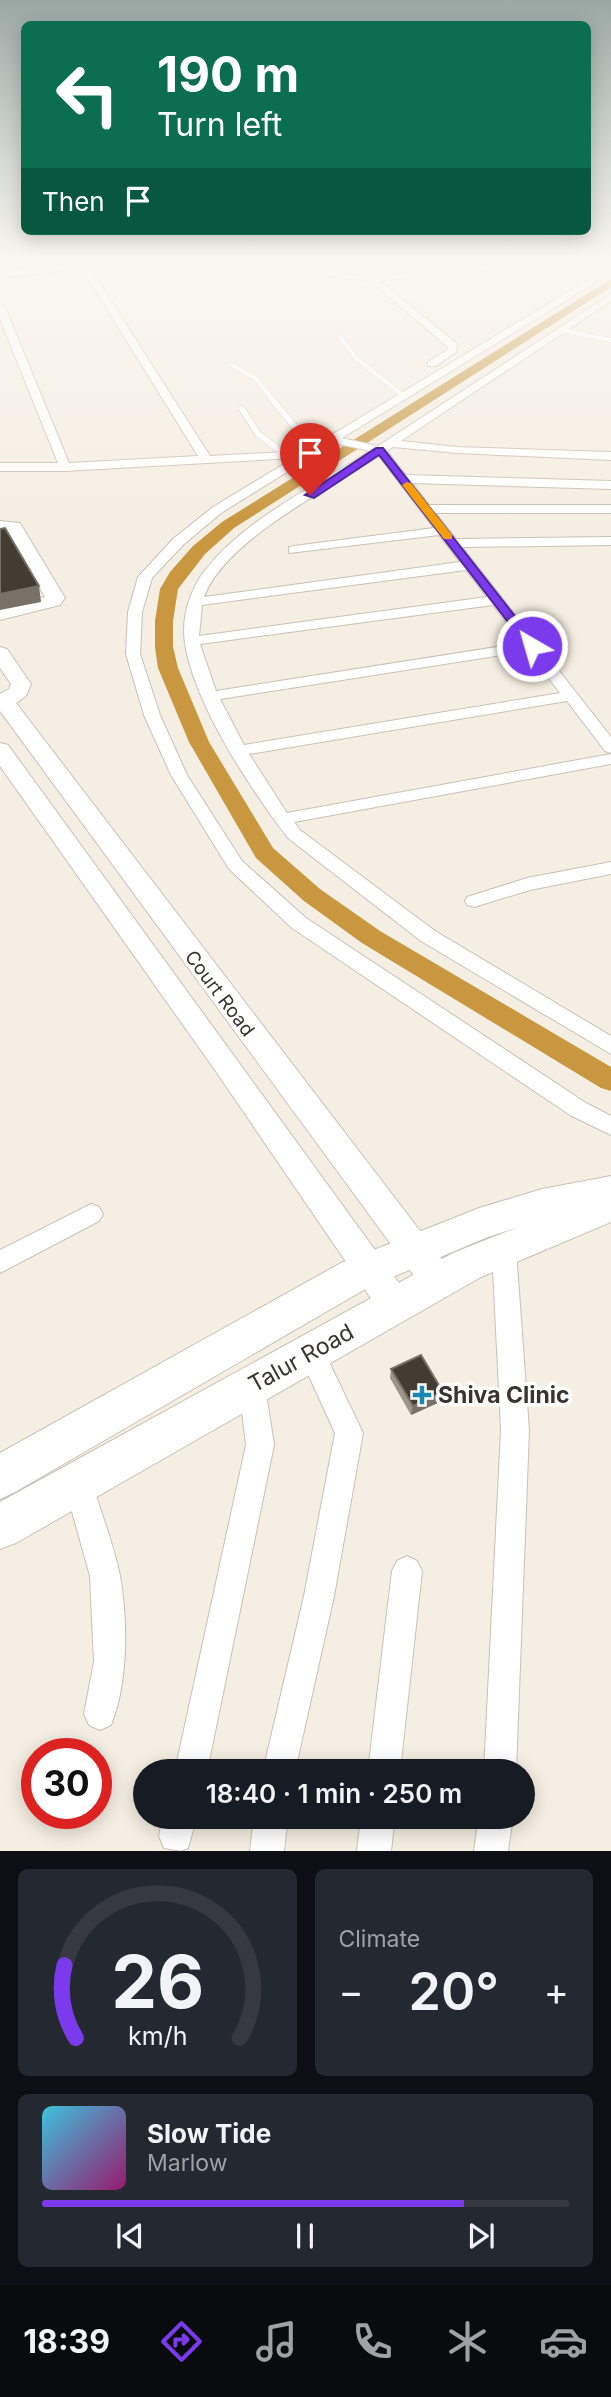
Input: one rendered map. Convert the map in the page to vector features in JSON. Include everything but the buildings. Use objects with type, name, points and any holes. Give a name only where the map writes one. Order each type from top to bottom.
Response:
[{"type":"main road","points":[[0,1477],[368,1269],[479,1224],[542,1204],[611,1191]]},
{"type":"main road","name":"Talur Road","points":[[0,1527],[438,1281],[504,1250],[611,1206]]},
{"type":"street","points":[[17,347],[65,467]]},
{"type":"street","points":[[136,347],[206,459]]},
{"type":"street","points":[[427,367],[451,352],[453,347]]},
{"type":"street","points":[[483,347],[217,510],[178,542],[145,578],[135,612],[133,654],[157,727],[179,775],[235,865],[299,923],[578,1109],[611,1126]]},
{"type":"street","points":[[533,347],[379,447],[228,551],[200,589],[191,642],[196,664],[240,751],[281,819],[306,845],[428,936],[611,1046]]},
{"type":"street","points":[[0,467],[65,467],[286,455],[327,445],[611,456]]},
{"type":"street","points":[[379,447],[611,748]]},
{"type":"street","points":[[480,465],[483,495]]},
{"type":"street","points":[[402,479],[553,509],[611,509]]},
{"type":"street","points":[[426,509],[483,495],[547,484],[611,485]]},
{"type":"street","points":[[547,484],[553,509]]},
{"type":"street","points":[[0,526],[13,527],[55,598],[53,601],[0,614]]},
{"type":"street","points":[[294,550],[448,537],[611,541]]},
{"type":"street","points":[[196,602],[470,565]]},
{"type":"street","points":[[191,642],[497,600]]},
{"type":"street","points":[[212,696],[532,646]]},
{"type":"street","name":"Court Road","points":[[0,653],[21,684],[19,692],[2,703],[438,1281]]},
{"type":"street","points":[[240,751],[570,696]]},
{"type":"street","name":"Court Road","points":[[0,750],[396,1305]]},
{"type":"street","points":[[281,819],[611,759]]},
{"type":"street","points":[[474,901],[527,884],[611,868]]},
{"type":"street","points":[[0,1262],[91,1214]]},
{"type":"street","points":[[501,1759],[515,1430],[504,1250]]},
{"type":"street","points":[[282,1759],[319,1596],[348,1433],[311,1352]]},
{"type":"street","points":[[194,1759],[260,1445],[252,1386]]},
{"type":"street","points":[[78,1483],[105,1576],[110,1662],[100,1714]]},
{"type":"street","points":[[385,1759],[407,1571]]},
{"type":"street","points":[[267,1851],[270,1829]]},
{"type":"street","points":[[374,1851],[377,1829]]},
{"type":"street","points":[[491,1851],[494,1829]]},
{"type":"lane","points":[[348,347],[356,358],[404,396]]},
{"type":"lane","points":[[232,365],[255,378],[300,433],[327,445]]},
{"type":"lane","points":[[242,409],[258,433],[286,455]]},
{"type":"waterway","points":[[508,347],[228,525],[199,550],[176,576],[169,589],[164,621],[164,647],[168,668],[199,742],[264,853],[312,895],[371,937],[611,1080]]},
{"type":"slow traffic","points":[[407,485],[448,537]]},
{"type":"place","name":"Shiva Clinic","points":[[422,1395]]},
{"type":"route","points":[[310,495],[380,450],[532,646]]}]
